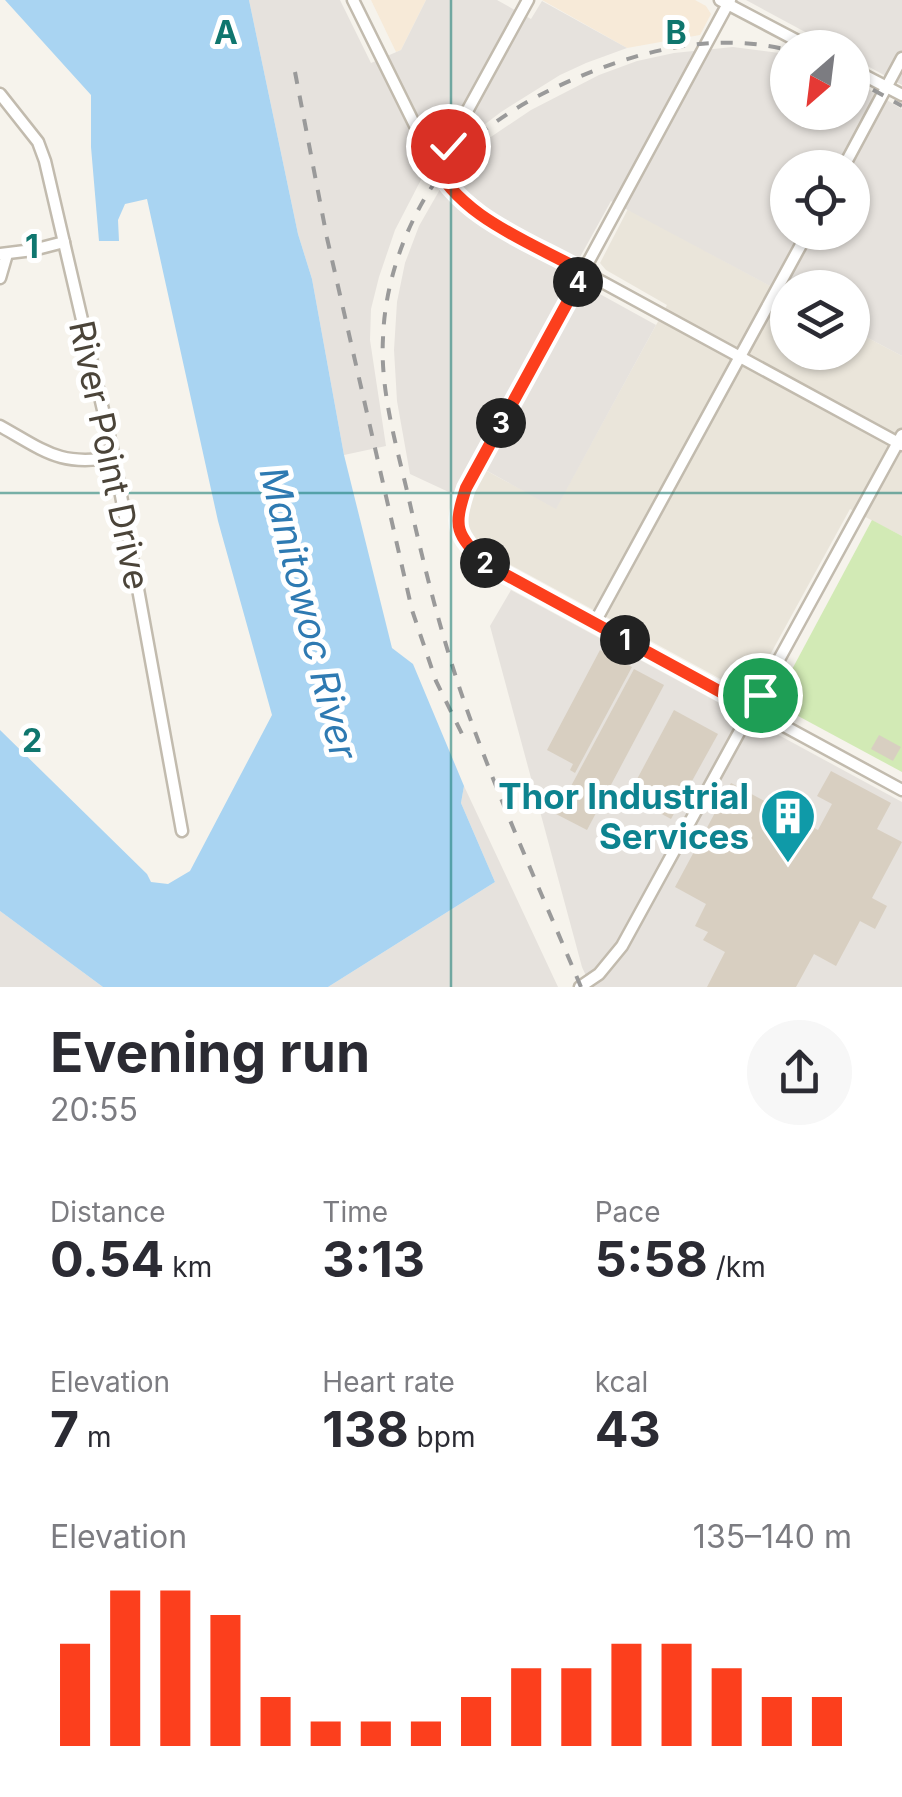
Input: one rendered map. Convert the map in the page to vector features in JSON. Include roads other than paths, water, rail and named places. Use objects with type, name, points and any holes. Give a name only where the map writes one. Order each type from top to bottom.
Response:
[{"type":"street","points":[[354,0],[440,176],[460,198],[490,222],[901,441],[622,946],[599,974],[580,987]]},
{"type":"street","points":[[431,158],[448,146],[528,0]]},
{"type":"street","points":[[778,30],[726,1],[466,488],[457,514],[462,539],[486,564],[902,790]]},
{"type":"street","points":[[853,150],[902,58]]},
{"type":"street","points":[[870,79],[902,96]]},
{"type":"street","name":"River Point Drive","points":[[0,94],[38,142],[45,161],[114,457],[182,831]]},
{"type":"street","points":[[0,278],[7,261],[4,254],[64,242]]},
{"type":"street","points":[[594,624],[798,250]]},
{"type":"street","points":[[0,426],[54,456],[74,461],[114,457]]},
{"type":"water","name":"Manitowoc River","points":[[5,0],[249,0],[298,234],[312,279],[344,455],[392,648],[413,664],[464,786],[461,803],[495,882],[328,987],[103,987],[0,911],[0,730],[151,882],[168,884],[190,871],[272,715],[218,521],[147,199],[125,204],[118,220],[119,241],[99,241],[91,95]]},
{"type":"railway","points":[[581,987],[484,755],[436,609],[386,397],[383,338],[389,290],[414,219],[439,177],[474,139],[522,105],[574,79],[633,57],[695,45],[770,47]]},
{"type":"railway","points":[[295,72],[327,238],[412,610],[436,681],[464,738]]},
{"type":"railway","points":[[870,88],[902,106]]},
{"type":"place","name":"Thor Industrial Services","points":[[788,865]]}]
